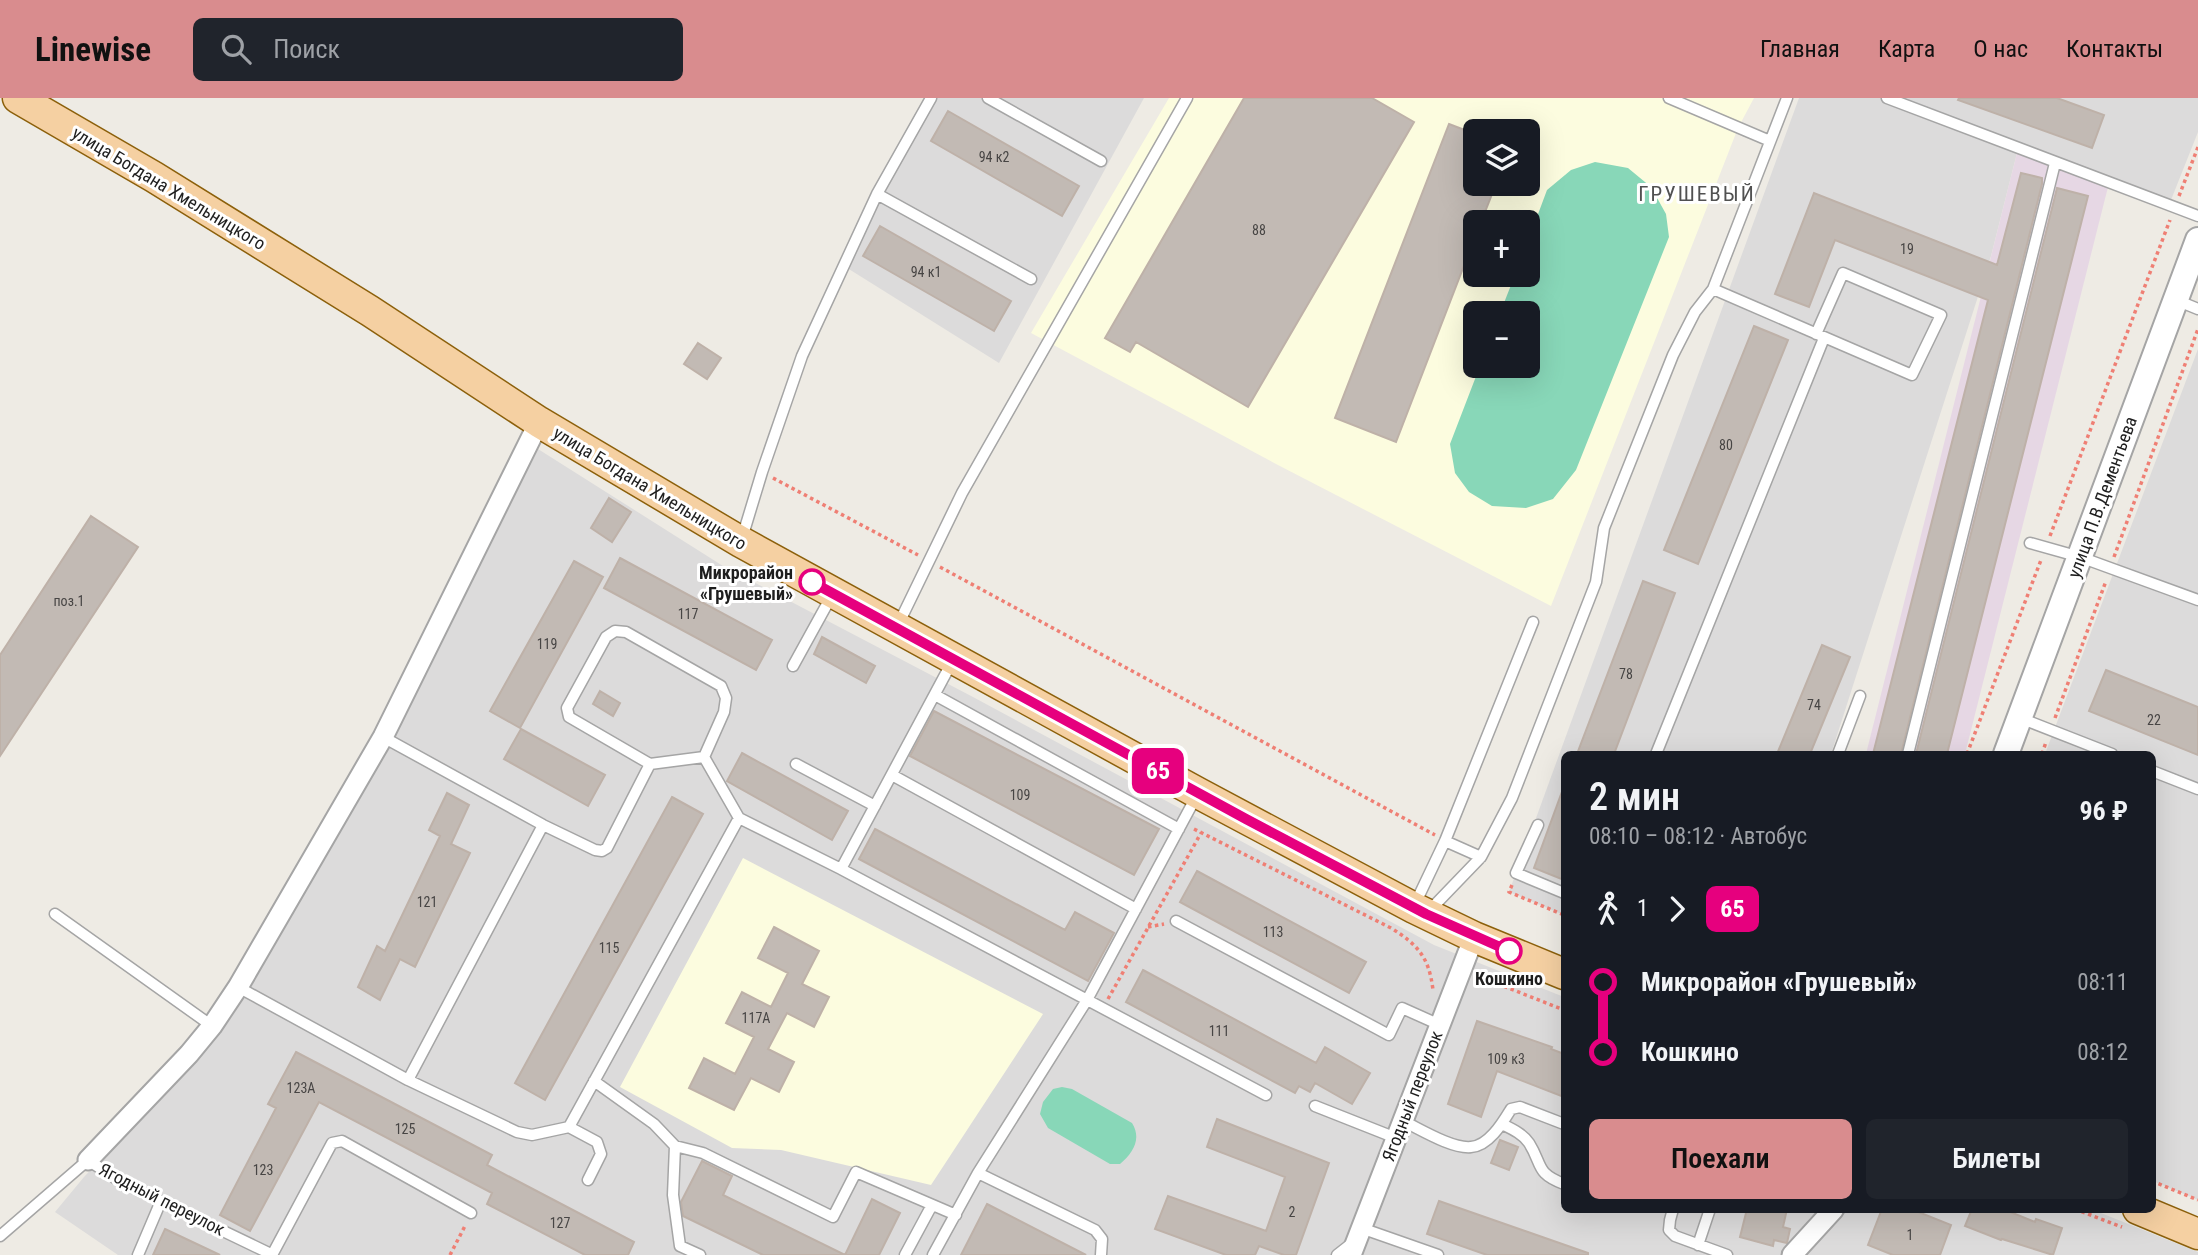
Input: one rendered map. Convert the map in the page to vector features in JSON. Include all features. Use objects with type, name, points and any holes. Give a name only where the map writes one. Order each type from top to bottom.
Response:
[{"type":"main road","name":"улица Богдана Хмельницкого","points":[[18,98],[154,177],[370,310],[539,422],[741,542],[1198,793],[1420,911],[1561,973]]},
{"type":"main road","points":[[2148,1213],[2198,1234]]},
{"type":"street","name":"улица П.В.Дементьева","points":[[2007,751],[2080,557],[2187,305],[2198,240]]},
{"type":"street","points":[[88,1160],[189,1054],[238,987],[383,737],[539,422]]},
{"type":"street","name":"Ягодный переулок","points":[[1356,1241],[1474,936]]},
{"type":"street","points":[[1792,1255],[1830,1213]]},
{"type":"lane","points":[[741,542],[802,356],[877,194],[931,98]]},
{"type":"lane","points":[[988,98],[1101,161]]},
{"type":"lane","points":[[897,628],[962,493],[1187,98]]},
{"type":"lane","points":[[1669,98],[1770,141]]},
{"type":"lane","points":[[1420,911],[1481,857],[1512,798],[1596,582],[1604,527],[1673,355],[1695,312],[1713,289],[1787,98]]},
{"type":"lane","points":[[1887,98],[2198,216]]},
{"type":"lane","points":[[1909,751],[2055,163]]},
{"type":"lane","points":[[877,194],[1031,279]]},
{"type":"lane","points":[[1657,751],[1820,336],[1843,273],[1941,315],[1912,375],[1820,336],[1713,289]]},
{"type":"lane","points":[[2030,542],[2080,557],[2198,600]]},
{"type":"lane","points":[[793,666],[833,593]]},
{"type":"lane","points":[[1420,911],[1445,841],[1533,622]]},
{"type":"lane","points":[[615,631],[626,632],[721,686],[726,698],[724,712],[704,757],[650,764],[569,717],[567,708],[606,638],[615,631]]},
{"type":"lane","points":[[841,869],[954,659]]},
{"type":"lane","points":[[935,695],[1181,826]]},
{"type":"lane","points":[[1839,751],[1860,696]]},
{"type":"lane","points":[[2020,718],[2104,751]]},
{"type":"lane","points":[[383,737],[543,825],[602,851],[607,848],[650,764]]},
{"type":"lane","points":[[704,757],[739,817],[1266,1095]]},
{"type":"lane","points":[[796,764],[875,806]]},
{"type":"lane","points":[[2156,773],[2198,789]]},
{"type":"lane","points":[[892,775],[1136,909]]},
{"type":"lane","points":[[933,1255],[978,1173],[1087,1000],[1198,793]]},
{"type":"lane","points":[[569,1127],[739,817]]},
{"type":"lane","points":[[408,1080],[543,825]]},
{"type":"lane","points":[[1538,825],[1516,873],[1561,891]]},
{"type":"lane","points":[[1445,841],[1481,857]]},
{"type":"lane","points":[[55,914],[212,1026]]},
{"type":"lane","points":[[1176,921],[1389,1035],[1402,1008],[1440,1025]]},
{"type":"lane","points":[[238,987],[408,1080],[517,1132],[532,1135],[569,1127],[597,1142],[601,1154],[588,1180]]},
{"type":"lane","points":[[594,1081],[654,1124],[675,1146],[703,1153],[833,1217],[856,1172],[956,1215]]},
{"type":"lane","points":[[1315,1106],[1472,1147],[1485,1142],[1502,1124],[1511,1109],[1521,1107],[1561,1123]]},
{"type":"lane","points":[[1502,1124],[1518,1132],[1529,1143],[1539,1168],[1561,1183]]},
{"type":"lane","points":[[273,1255],[332,1143],[342,1141],[471,1213]]},
{"type":"lane","points":[[675,1146],[673,1195],[680,1246],[700,1255]]},
{"type":"lane","points":[[0,1236],[88,1160]]},
{"type":"lane","name":"Ягодный переулок","points":[[88,1160],[121,1182],[273,1255]]},
{"type":"lane","points":[[978,1173],[1096,1230],[1102,1239],[1101,1255]]},
{"type":"lane","points":[[138,1255],[161,1201]]},
{"type":"lane","points":[[905,1255],[932,1205]]},
{"type":"lane","points":[[1672,1213],[1669,1230],[1675,1236],[1727,1255]]},
{"type":"lane","points":[[1698,1245],[1709,1213]]},
{"type":"lane","points":[[1337,1255],[1356,1241],[1438,1255]]},
{"type":"path","points":[[2176,204],[2198,147]]},
{"type":"path","points":[[2047,543],[2171,218]]},
{"type":"path","points":[[2112,562],[2198,329]]},
{"type":"path","points":[[762,472],[1445,841]]},
{"type":"path","points":[[1968,751],[2043,554]]},
{"type":"path","points":[[2053,723],[2108,575]]},
{"type":"path","points":[[2043,751],[2048,738]]},
{"type":"path","points":[[1181,826],[1201,833],[1410,940],[1423,954],[1430,971],[1433,996]]},
{"type":"path","points":[[1102,1009],[1201,833]]},
{"type":"path","points":[[1509,892],[1561,914]]},
{"type":"path","points":[[1123,933],[1176,921]]},
{"type":"path","points":[[1475,975],[1561,1009]]},
{"type":"path","points":[[2156,1183],[2198,1200]]},
{"type":"path","points":[[450,1255],[471,1213]]},
{"type":"shaded area","points":[[937,98],[1144,98],[999,363],[844,266]]},
{"type":"shaded area","points":[[1169,98],[1754,98],[1738,128],[1551,606],[1276,464],[1031,333]]},
{"type":"shaded area","points":[[1799,98],[2198,98],[2198,132],[2171,200],[2018,149],[1991,256],[1832,751],[1561,751],[1561,914],[1509,892]]},
{"type":"shaded area","points":[[2018,149],[2109,183],[1966,751],[1867,751]]},
{"type":"shaded area","points":[[2198,349],[2198,1200],[2156,1182],[2156,751],[2046,751]]},
{"type":"shaded area","points":[[538,449],[723,566],[1434,945],[1561,996],[1561,1213],[2101,1213],[2198,1252],[2198,1255],[118,1255],[55,1212],[84,1177],[223,1030]]},
{"type":"shaded area","points":[[743,858],[1043,1014],[931,1185],[781,1150],[732,1148],[620,1087]]},
{"type":"green space","points":[[1595,162],[1628,168],[1651,187],[1666,214],[1669,237],[1576,470],[1553,499],[1526,508],[1492,506],[1469,492],[1455,473],[1450,444],[1475,378],[1540,378],[1540,301],[1505,301],[1510,287],[1540,287],[1540,210],[1547,190],[1571,170]]},
{"type":"green space","points":[[1053,1089],[1072,1089],[1132,1123],[1136,1135],[1135,1145],[1120,1164],[1110,1164],[1048,1128],[1040,1114],[1043,1102]]},
{"type":"building","points":[[1244,98],[1372,98],[1414,122],[1248,407],[1136,342],[1130,352],[1105,338]]},
{"type":"building","points":[[2057,98],[2104,115],[2092,148],[1958,100]]},
{"type":"building","points":[[948,111],[1079,186],[1062,216],[931,141]]},
{"type":"building","points":[[1449,124],[1463,129],[1463,196],[1491,196],[1486,210],[1463,210],[1463,268],[1396,442],[1335,418]]},
{"type":"building","points":[[2021,173],[2042,178],[1902,751],[1874,751],[1988,300],[1835,240],[1809,307],[1775,294],[1814,193],[1997,265]]},
{"type":"building","points":[[2057,188],[2088,196],[1948,751],[1917,751]]},
{"type":"building","points":[[880,226],[1011,301],[994,331],[863,256]]},
{"type":"building","points":[[1754,326],[1788,340],[1698,564],[1664,550]]},
{"type":"building","points":[[698,343],[721,358],[707,379],[684,364]]},
{"type":"building","points":[[609,498],[631,512],[612,542],[591,528]]},
{"type":"building","points":[[91,516],[138,547],[0,756],[0,655]]},
{"type":"building","points":[[620,558],[772,640],[756,670],[604,588]]},
{"type":"building","points":[[574,561],[603,577],[520,728],[490,711]]},
{"type":"building","points":[[1643,581],[1675,593],[1615,751],[1578,751]]},
{"type":"building","points":[[822,637],[875,666],[866,683],[814,654]]},
{"type":"building","points":[[1822,645],[1850,657],[1811,751],[1778,751]]},
{"type":"building","points":[[2106,670],[2198,707],[2198,755],[2089,711]]},
{"type":"building","points":[[600,691],[620,703],[613,716],[593,704]]},
{"type":"building","points":[[934,711],[1159,829],[1134,875],[910,756]]},
{"type":"building","points":[[521,729],[605,775],[588,806],[504,759]]},
{"type":"building","points":[[742,753],[848,811],[832,840],[727,781]]},
{"type":"building","points":[[447,793],[469,805],[451,844],[470,853],[415,967],[400,959],[380,1000],[358,987],[377,946],[385,951],[440,836],[429,830]]},
{"type":"building","points":[[1561,794],[1561,879],[1534,868]]},
{"type":"building","points":[[672,797],[703,814],[545,1100],[515,1083]]},
{"type":"building","points":[[875,829],[1065,930],[1075,912],[1114,933],[1088,981],[859,859]]},
{"type":"building","points":[[1197,871],[1366,962],[1349,993],[1180,902]]},
{"type":"building","points":[[774,927],[819,951],[802,984],[829,997],[814,1027],[787,1013],[768,1049],[794,1062],[779,1092],[751,1078],[734,1110],[689,1088],[704,1058],[735,1074],[754,1037],[726,1023],[742,992],[771,1007],[788,973],[758,958]]},
{"type":"building","points":[[1143,970],[1316,1063],[1325,1047],[1370,1073],[1352,1104],[1315,1083],[1310,1092],[1299,1086],[1295,1093],[1126,1002]]},
{"type":"building","points":[[1477,1021],[1552,1047],[1551,1049],[1561,1053],[1561,1096],[1497,1071],[1481,1117],[1448,1104]]},
{"type":"building","points":[[296,1052],[492,1155],[487,1165],[634,1242],[628,1255],[585,1255],[487,1204],[492,1193],[319,1102],[250,1231],[220,1215],[276,1108],[268,1104]]},
{"type":"building","points":[[1217,1119],[1329,1163],[1296,1255],[1284,1255],[1259,1246],[1255,1255],[1226,1255],[1155,1229],[1168,1196],[1266,1231],[1285,1177],[1207,1147]]},
{"type":"building","points":[[1500,1140],[1518,1147],[1509,1170],[1491,1163]]},
{"type":"building","points":[[702,1161],[732,1176],[723,1195],[845,1255],[763,1255],[683,1216],[681,1202]]},
{"type":"building","points":[[872,1199],[900,1213],[879,1255],[845,1255]]},
{"type":"building","points":[[1439,1201],[1588,1255],[1487,1255],[1427,1234]]},
{"type":"building","points":[[987,1204],[1086,1255],[961,1255]]},
{"type":"building","points":[[1746,1213],[1786,1213],[1783,1227],[1790,1229],[1787,1243],[1774,1240],[1773,1246],[1740,1237]]},
{"type":"building","points":[[1880,1213],[1921,1213],[1951,1225],[1940,1255],[1893,1255],[1868,1245]]},
{"type":"building","points":[[1970,1213],[2013,1213],[2035,1222],[2036,1219],[2062,1228],[2053,1255],[1965,1226]]},
{"type":"building","points":[[165,1229],[220,1255],[153,1255]]},
{"type":"bus line","name":"65","points":[[812,582],[1246,819],[1426,914],[1509,951]]},
{"type":"place","name":"Микрорайон «Грушевый»","points":[[812,582]]},
{"type":"place","name":"Кошкино","points":[[1509,951]]},
{"type":"district","name":"ГРУШЕВЫЙ","points":[[1697,194]]}]
